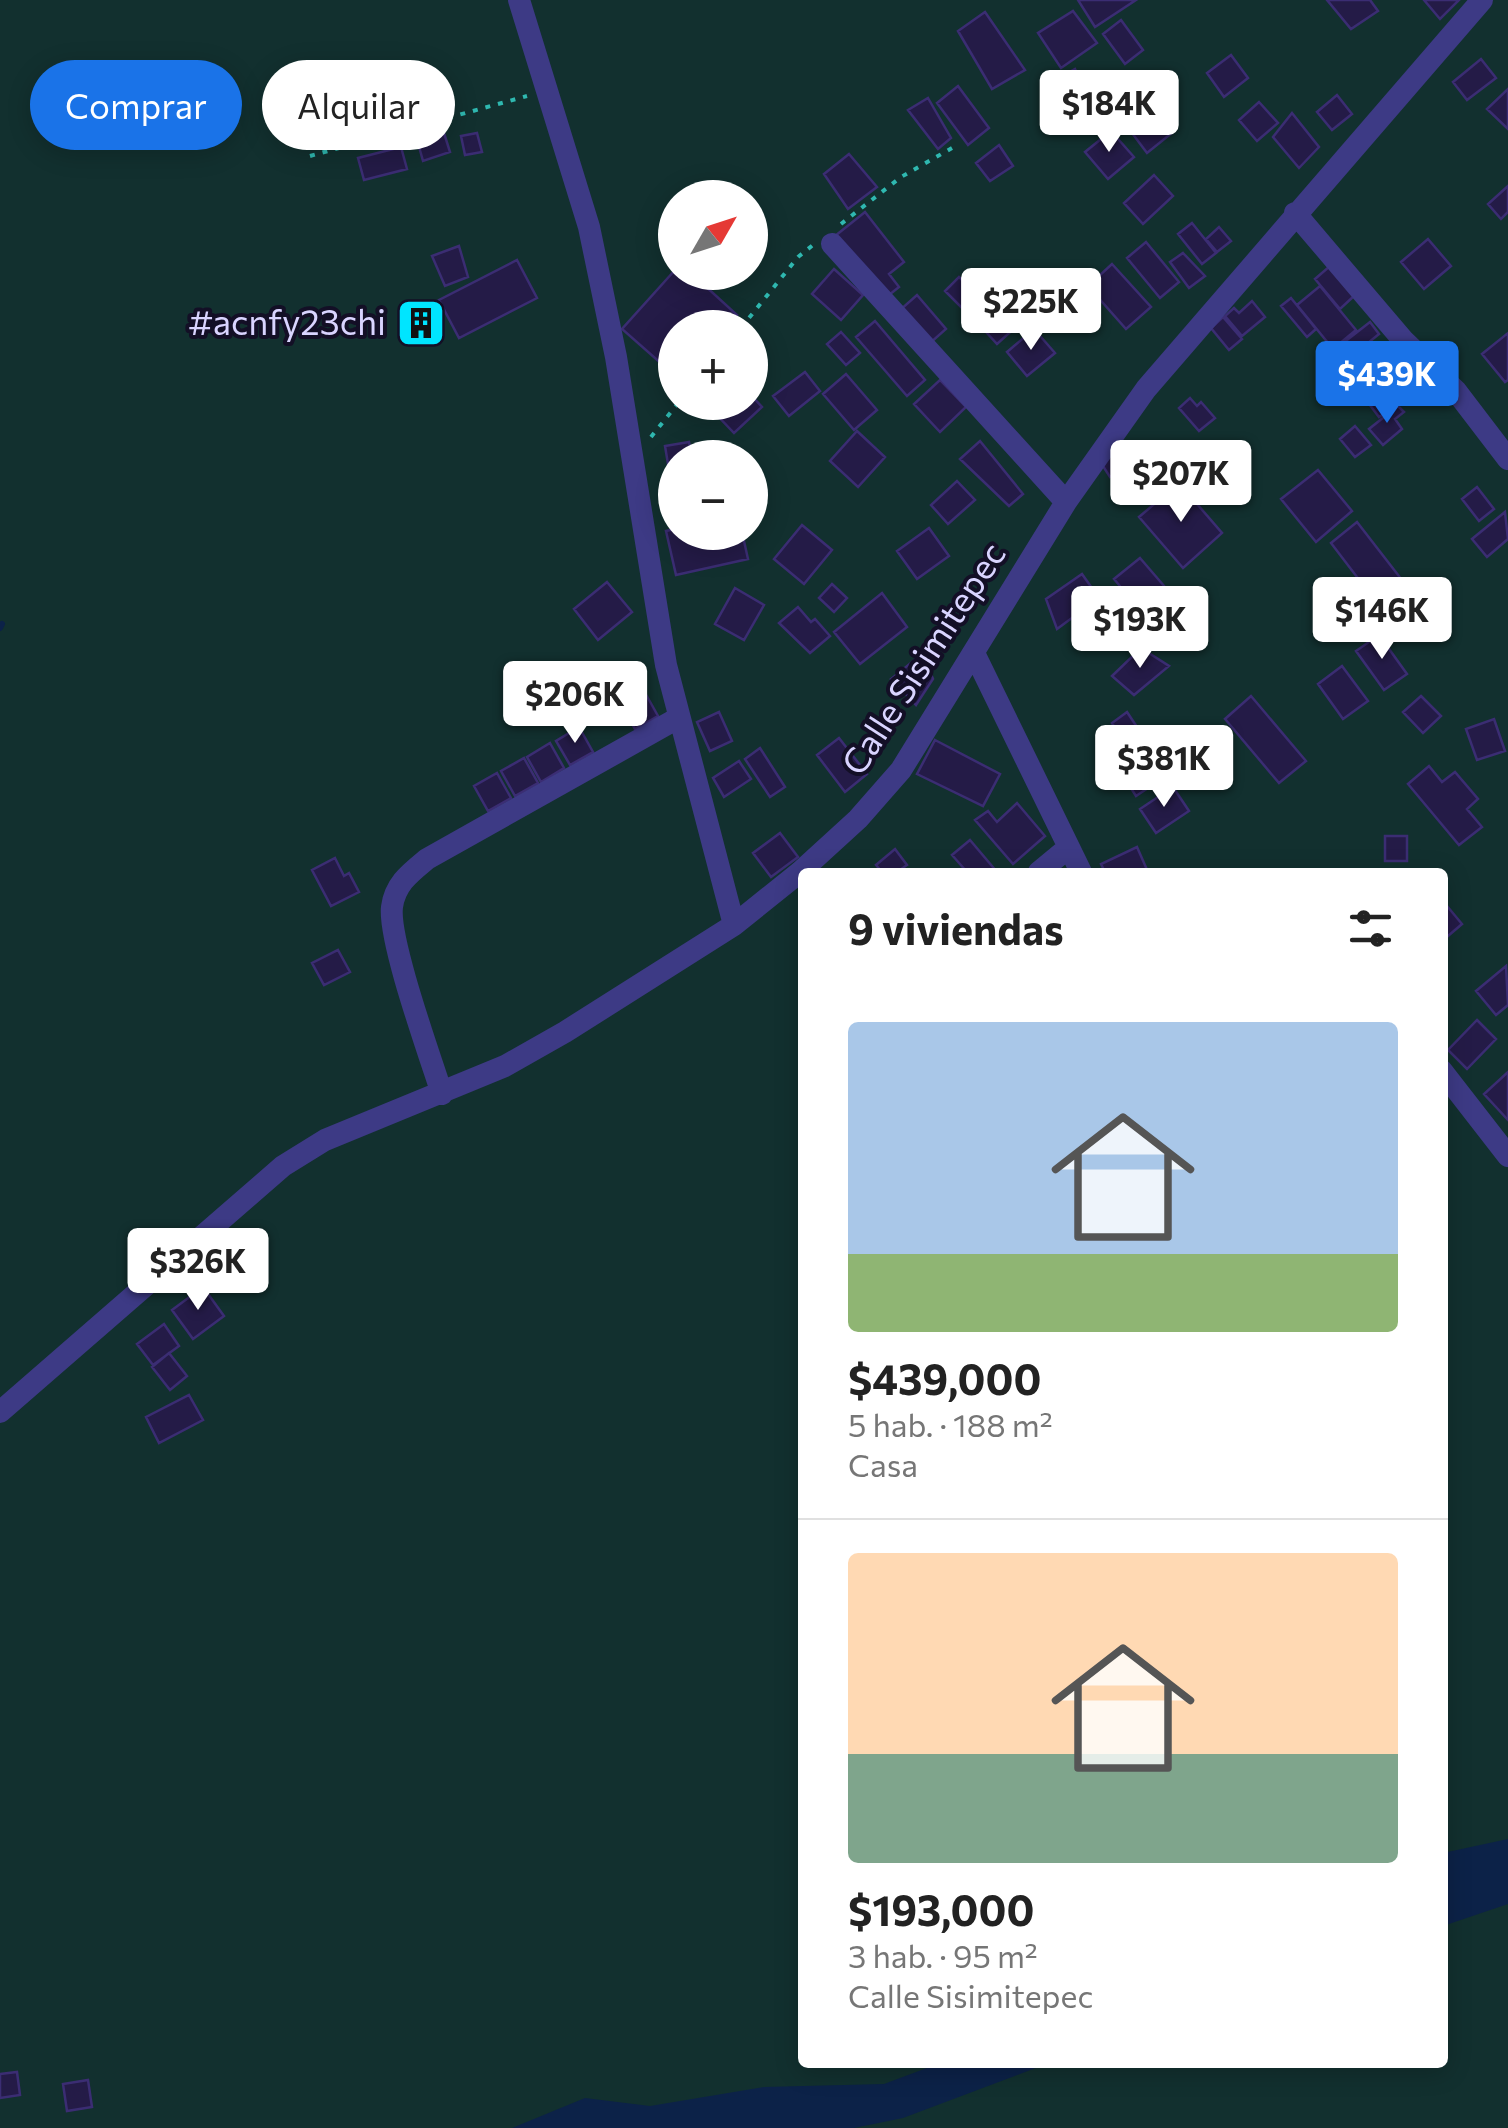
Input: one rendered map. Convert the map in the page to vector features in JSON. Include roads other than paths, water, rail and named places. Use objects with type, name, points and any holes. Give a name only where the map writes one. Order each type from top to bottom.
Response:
[{"type":"street","points":[[518,0],[589,227],[666,664],[734,925]]},
{"type":"street","name":"Calle Sisimitepec","points":[[804,868],[858,819],[890,782],[1066,502],[1146,389],[1482,0]]},
{"type":"street","points":[[1295,214],[1403,340],[1456,391],[1508,459]]},
{"type":"street","points":[[832,244],[1066,502]]},
{"type":"street","points":[[974,654],[1080,868]]},
{"type":"street","points":[[442,1094],[396,940],[391,909],[400,882],[426,858],[678,718]]},
{"type":"street","points":[[1044,868],[1068,848]]},
{"type":"street","name":"Calle Sisimitepec","points":[[0,1412],[283,1166],[324,1140],[505,1066],[734,925],[798,874]]},
{"type":"street","points":[[1448,1080],[1508,1156]]},
{"type":"water","points":[[1508,1839],[1508,1904],[1448,1924],[1448,1852]]},
{"type":"water","points":[[927,2068],[1036,2068],[903,2118],[854,2128],[512,2128],[585,2098],[650,2106],[764,2087],[884,2084]]},
{"type":"waterway","points":[[0,628],[2,624]]},
{"type":"place","name":"#acnfy23chi","points":[[421,323]]}]
